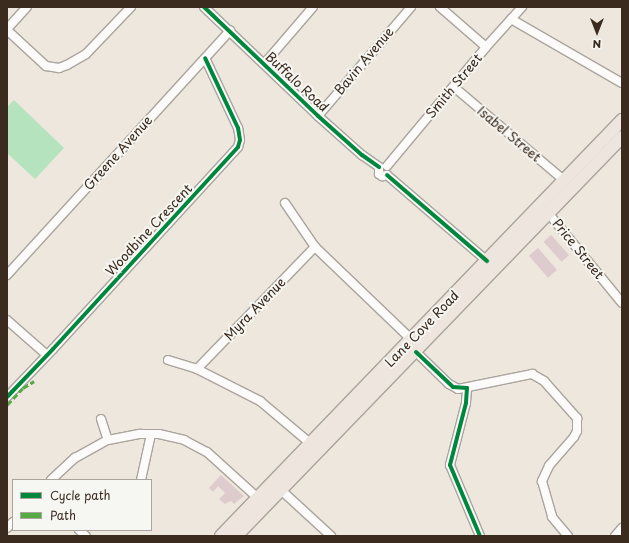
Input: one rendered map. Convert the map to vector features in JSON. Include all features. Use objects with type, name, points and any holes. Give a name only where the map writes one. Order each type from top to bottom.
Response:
[{"type":"highway","name":"Lane Cove Road","points":[[236,536],[416,352],[564,181],[622,120]]},
{"type":"highway","name":"Lane Cove Road","points":[[222,536],[412,340],[491,265],[549,214],[622,137]]},
{"type":"street","points":[[27,7],[7,29],[40,62],[46,66],[59,68],[86,54],[131,7]]},
{"type":"street","name":"Buffalo Road","points":[[204,7],[318,116],[362,155],[384,169],[491,265]]},
{"type":"street","points":[[264,64],[313,7]]},
{"type":"street","name":"Bavin Avenue","points":[[318,116],[410,7]]},
{"type":"street","points":[[440,7],[486,47]]},
{"type":"street","name":"Smith Street","points":[[384,169],[486,47],[522,7]]},
{"type":"street","points":[[511,19],[622,83]]},
{"type":"street","name":"Greene Avenue","points":[[7,275],[230,31]]},
{"type":"street","name":"Woodbine Crescent","points":[[7,397],[238,147],[240,134],[238,128],[205,58]]},
{"type":"street","name":"Isabel Street","points":[[454,87],[564,181]]},
{"type":"street","points":[[285,203],[315,247],[412,340]]},
{"type":"street","name":"Price Street","points":[[549,214],[622,304]]},
{"type":"street","name":"Myra Avenue","points":[[197,369],[315,247]]},
{"type":"street","points":[[7,320],[47,355]]},
{"type":"street","points":[[416,352],[454,388],[467,388],[532,374],[544,380],[577,418],[577,431],[574,437],[549,466],[542,480],[552,517],[568,536]]},
{"type":"street","points":[[168,360],[197,369],[260,401],[312,444]]},
{"type":"street","points":[[467,388],[466,403],[450,465],[480,536]]},
{"type":"street","points":[[101,419],[108,440]]},
{"type":"street","points":[[141,479],[151,434]]},
{"type":"street","points":[[52,479],[75,458],[108,440],[129,435],[151,434],[172,436],[196,445],[207,452],[259,499]]},
{"type":"street","points":[[281,490],[331,536]]},
{"type":"street","points":[[615,536],[622,528]]},
{"type":"green space","points":[[14,100],[64,148],[35,179],[7,153],[7,107]]},
{"type":"building","points":[[551,235],[569,255],[562,262],[544,242]]},
{"type":"building","points":[[538,248],[557,270],[548,278],[529,256]]},
{"type":"building","points":[[221,475],[244,496],[234,504],[231,501],[225,504],[219,499],[225,493],[218,486],[213,492],[209,488]]},
{"type":"marked path","points":[[7,405],[23,388],[34,381]]},
{"type":"cycle path","points":[[204,7],[318,116],[362,155],[379,167]]},
{"type":"cycle path","points":[[7,397],[53,349],[238,147],[240,140],[238,128],[205,58]]},
{"type":"cycle path","points":[[387,175],[487,261]]},
{"type":"cycle path","points":[[416,352],[453,387],[467,388],[466,403],[450,465],[480,536]]}]
